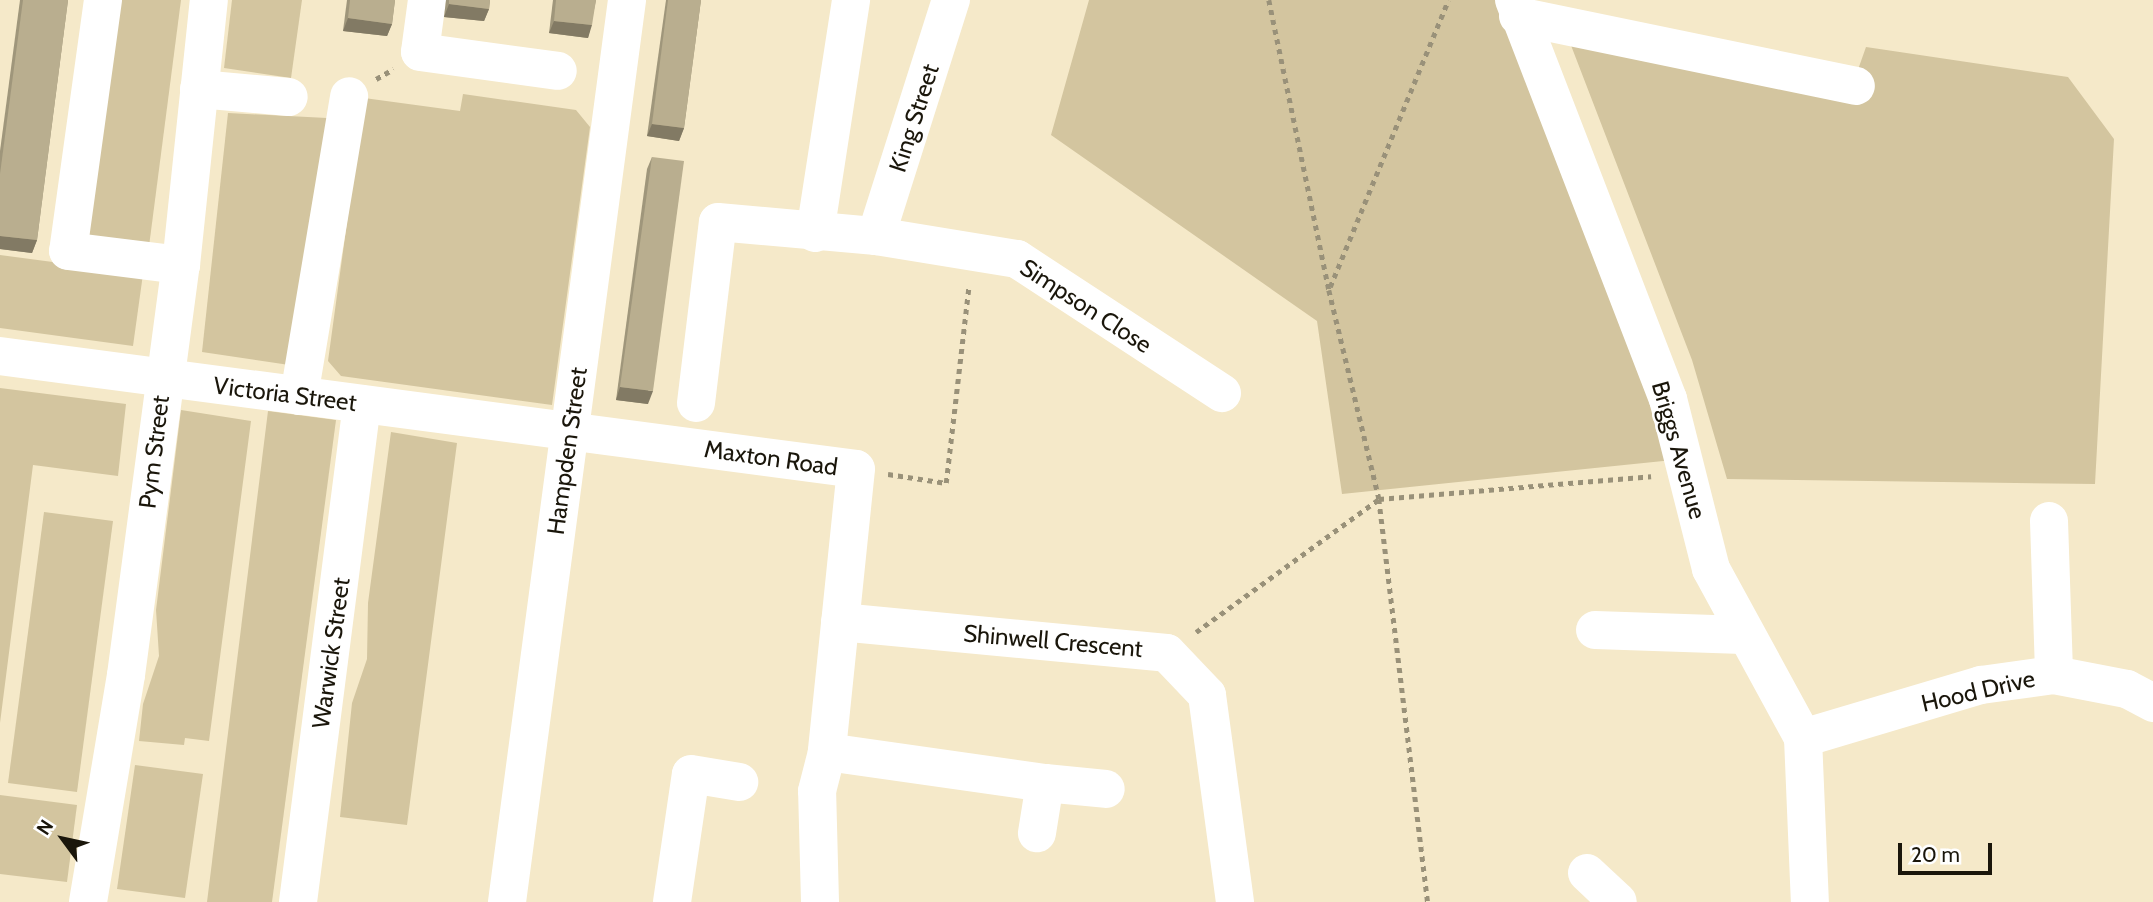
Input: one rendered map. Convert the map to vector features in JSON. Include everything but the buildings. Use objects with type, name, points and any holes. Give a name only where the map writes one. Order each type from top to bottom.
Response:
[{"type":"street","points":[[103,0],[68,251],[181,265]]},
{"type":"street","name":"Pym Street","points":[[88,902],[127,675],[163,379],[181,265],[209,0]]},
{"type":"street","points":[[427,0],[420,52],[558,71]]},
{"type":"street","name":"Hampden Street","points":[[507,902],[627,0]]},
{"type":"street","points":[[815,233],[851,0]]},
{"type":"street","name":"King Street","points":[[876,236],[951,0]]},
{"type":"street","points":[[1516,8],[1856,86]]},
{"type":"street","name":"Briggs Avenue","points":[[1516,8],[1668,399],[1689,473],[1711,569],[1743,635],[1803,738],[1810,902]]},
{"type":"street","points":[[199,89],[289,97]]},
{"type":"street","points":[[299,396],[349,96]]},
{"type":"street","name":"Simpson Close","points":[[696,402],[718,222],[815,233],[876,236],[973,255],[1017,259],[1222,393]]},
{"type":"street","name":"Victoria Street","points":[[0,356],[569,431]]},
{"type":"street","name":"Warwick Street","points":[[298,902],[362,404]]},
{"type":"street","name":"Maxton Road","points":[[569,431],[856,469],[827,752],[817,791],[820,902]]},
{"type":"street","points":[[2049,522],[2054,675]]},
{"type":"street","name":"Shinwell Crescent","points":[[840,622],[1167,653],[1207,695],[1235,902]]},
{"type":"street","points":[[1595,630],[1743,635]]},
{"type":"street","name":"Hood Drive","points":[[1803,738],[1982,685],[2054,675],[2127,689],[2153,703]]},
{"type":"street","points":[[827,752],[1106,789]]},
{"type":"street","points":[[672,902],[691,774],[739,782]]},
{"type":"street","points":[[1037,833],[1045,783]]},
{"type":"street","points":[[1587,873],[1618,902]]},
{"type":"path","points":[[1269,0],[1329,290],[1380,499],[1428,902]]},
{"type":"path","points":[[1329,290],[1448,0]]},
{"type":"path","points":[[856,469],[946,483],[973,255]]},
{"type":"path","points":[[1167,653],[1380,499],[1689,473]]},
{"type":"shaded area","points":[[110,0],[181,0],[148,254],[80,245]]},
{"type":"shaded area","points":[[232,0],[302,0],[291,78],[224,68]]},
{"type":"shaded area","points":[[1089,0],[1501,0],[1673,460],[1342,494],[1317,321],[1051,135]]},
{"type":"shaded area","points":[[1567,35],[1849,95],[1866,47],[2068,77],[2114,139],[2095,484],[1727,479],[1692,360]]},
{"type":"shaded area","points":[[463,94],[576,110],[590,127],[552,405],[341,376],[328,361],[364,98],[460,111]]},
{"type":"shaded area","points":[[228,113],[327,118],[296,366],[202,352]]},
{"type":"shaded area","points":[[0,255],[143,274],[133,346],[0,328]]},
{"type":"shaded area","points":[[0,388],[126,404],[118,476],[33,465],[0,723]]},
{"type":"shaded area","points":[[181,410],[251,421],[209,741],[185,738],[184,745],[139,741],[143,704],[159,656],[156,610]]},
{"type":"shaded area","points":[[268,411],[336,420],[272,902],[207,902]]},
{"type":"shaded area","points":[[391,432],[457,443],[407,825],[340,817],[352,703],[367,659],[368,603]]},
{"type":"shaded area","points":[[44,512],[113,521],[77,792],[8,783]]},
{"type":"shaded area","points":[[135,765],[203,774],[185,898],[117,889]]},
{"type":"shaded area","points":[[0,795],[77,805],[67,882],[0,874]]}]
